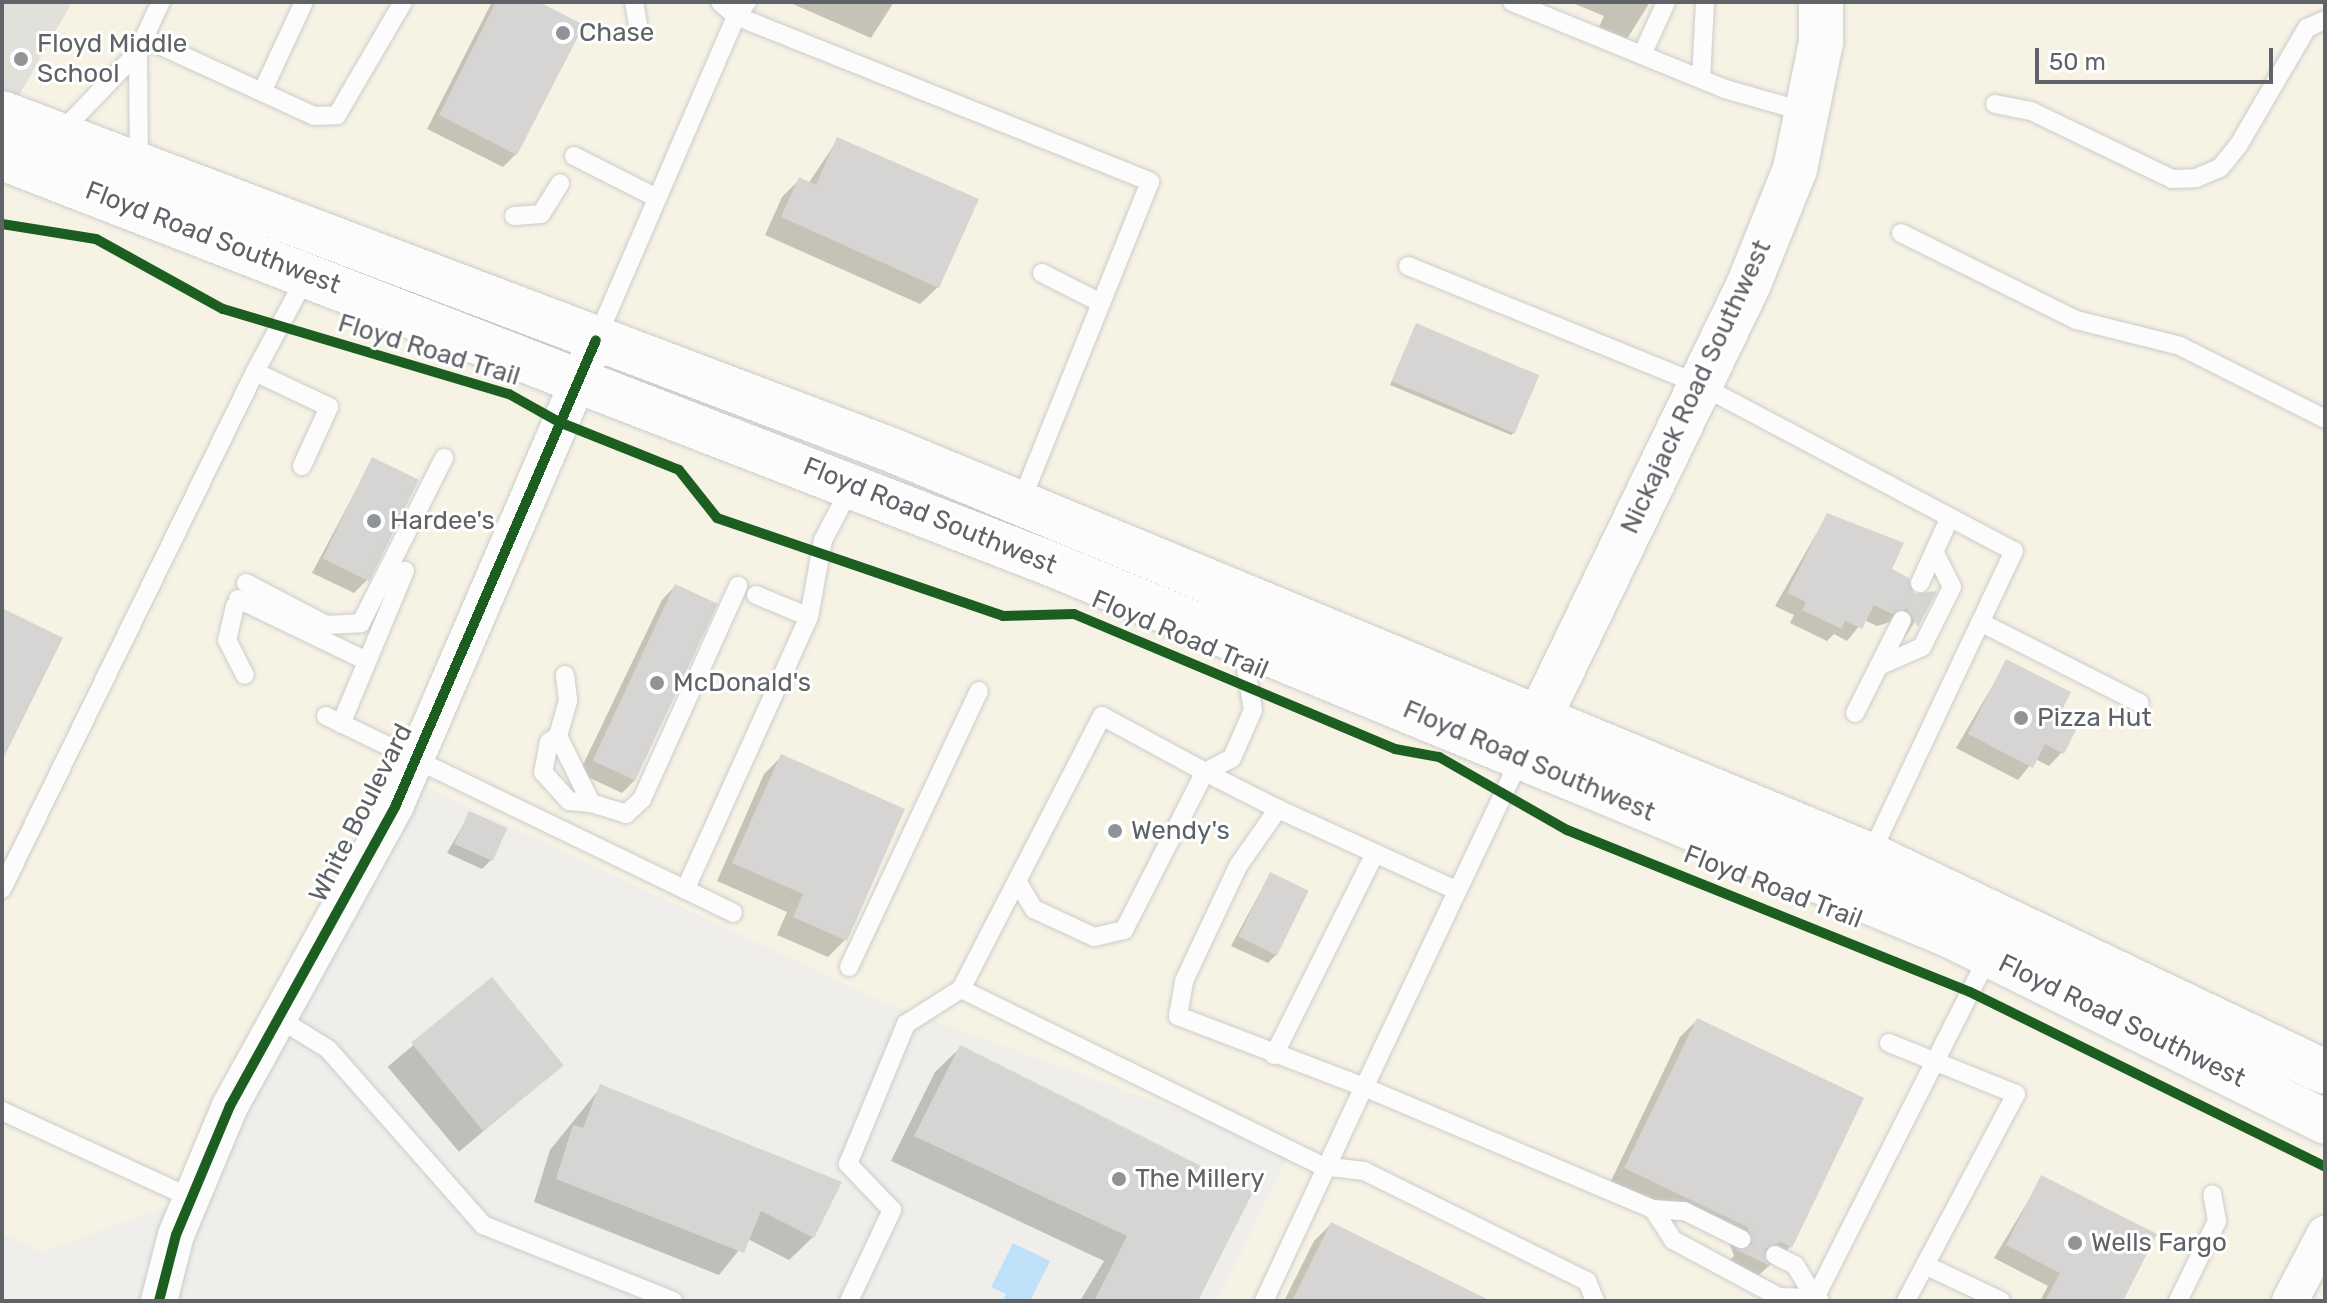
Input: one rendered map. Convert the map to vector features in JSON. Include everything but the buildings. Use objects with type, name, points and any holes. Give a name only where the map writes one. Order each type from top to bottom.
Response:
[{"type":"main road","name":"Nickajack Road Southwest","points":[[1521,757],[1789,184],[1806,112],[1821,2]]},
{"type":"main road","name":"Floyd Road Southwest","points":[[2,113],[139,165],[588,359],[852,485],[1521,757],[1989,955],[2325,1122]]},
{"type":"main road","name":"Floyd Road Southwest","points":[[2,158],[308,274],[588,359],[1020,503],[1870,855],[2322,1065]]},
{"type":"street","name":"White Boulevard","points":[[159,1301],[191,1198],[278,1018],[416,757],[588,359]]},
{"type":"street","points":[[2290,1301],[2325,1234]]},
{"type":"lane","points":[[59,135],[141,45],[161,2]]},
{"type":"lane","points":[[262,92],[304,2]]},
{"type":"lane","points":[[141,45],[262,92],[314,116],[337,115],[403,2]]},
{"type":"lane","points":[[634,2],[638,25]]},
{"type":"lane","points":[[720,2],[1150,182],[1020,503]]},
{"type":"lane","points":[[1512,2],[1701,79],[1806,112]]},
{"type":"lane","points":[[1642,55],[1666,2]]},
{"type":"lane","points":[[1701,79],[1705,2]]},
{"type":"lane","points":[[588,359],[653,196],[742,9]]},
{"type":"lane","points":[[1995,104],[2031,111],[2172,179],[2196,178],[2220,168],[2238,146],[2307,28],[2325,20]]},
{"type":"lane","points":[[139,165],[141,45]]},
{"type":"lane","points":[[574,156],[653,196]]},
{"type":"lane","points":[[514,216],[541,214],[560,184]]},
{"type":"lane","points":[[1901,233],[2076,320],[2180,346],[2325,419]]},
{"type":"lane","points":[[1408,266],[1698,384],[2014,551],[1870,855]]},
{"type":"lane","points":[[1042,273],[1101,303]]},
{"type":"lane","points":[[2,889],[255,372],[308,274]]},
{"type":"lane","points":[[255,372],[329,407],[302,466]]},
{"type":"lane","points":[[240,596],[326,625],[361,623],[450,460],[365,660],[334,720],[733,913]]},
{"type":"lane","points":[[685,890],[809,617],[823,540],[852,485]]},
{"type":"lane","points":[[1920,583],[1950,517]]},
{"type":"lane","points":[[1879,666],[1922,647],[1952,587],[1934,551]]},
{"type":"lane","points":[[565,675],[568,701],[558,736],[549,742],[543,772],[569,801],[591,803],[626,814],[642,799],[738,586]]},
{"type":"lane","points":[[756,595],[809,617]]},
{"type":"lane","points":[[240,596],[365,660]]},
{"type":"lane","points":[[240,596],[227,640],[245,675]]},
{"type":"lane","points":[[1855,713],[1902,620]]},
{"type":"lane","points":[[1980,622],[2140,703]]},
{"type":"lane","points":[[1017,881],[1034,909],[1094,937],[1124,930],[1205,772],[1232,758],[1253,710],[1242,642]]},
{"type":"lane","points":[[849,967],[979,691]]},
{"type":"lane","points":[[849,1301],[892,1210],[848,1164],[906,1024],[961,989],[1102,716],[1278,809],[1456,890]]},
{"type":"lane","points":[[558,736],[591,803]]},
{"type":"lane","points":[[1264,1301],[1322,1166],[1364,1087],[1521,757]]},
{"type":"lane","points":[[1278,809],[1238,866],[1178,1002],[1178,1016],[1561,1167],[1653,1209],[1684,1211],[1741,1239]]},
{"type":"lane","points":[[1274,1055],[1374,855]]},
{"type":"lane","points":[[1818,1300],[1989,955]]},
{"type":"lane","points":[[961,989],[1322,1166],[1364,1171],[1587,1281],[1595,1301]]},
{"type":"lane","points":[[278,1018],[328,1049],[483,1225],[673,1301]]},
{"type":"lane","points":[[1889,1043],[1936,1059],[2016,1094],[1906,1301]]},
{"type":"lane","points":[[2,1111],[191,1198]]},
{"type":"lane","points":[[2178,1301],[2217,1221],[2212,1194]]},
{"type":"lane","points":[[1653,1209],[1673,1240],[1779,1297],[1818,1300]]},
{"type":"lane","points":[[1775,1255],[1795,1265],[1818,1300]]},
{"type":"lane","points":[[1925,1265],[2001,1301]]},
{"type":"shaded area","name":"Floyd Middle School","points":[[2,2],[72,2],[6,118],[2,116]]},
{"type":"shaded area","points":[[72,2],[2325,2],[2325,1301],[1217,1301],[1291,1151],[886,1003],[421,785],[191,1198],[41,1252],[2,1233],[2,128]]},
{"type":"water","points":[[1013,1243],[1050,1261],[1030,1301],[1003,1301],[1006,1294],[991,1287]]},
{"type":"cycle path","name":"Floyd Road Trail","points":[[2,224],[96,239],[223,309],[509,394],[559,422],[679,470],[717,518],[1003,616],[1074,614],[1395,749],[1439,757],[1567,830],[1970,992],[2325,1167]]},
{"type":"cycle path","points":[[159,1301],[176,1235],[230,1106],[395,807],[596,340]]},
{"type":"place","name":"Chase","points":[[563,33]]},
{"type":"place","name":"Floyd Middle School","points":[[21,59]]},
{"type":"place","name":"Hardee's","points":[[374,521]]},
{"type":"place","name":"McDonald's","points":[[657,683]]},
{"type":"place","name":"Pizza Hut","points":[[2021,718]]},
{"type":"place","name":"Wendy's","points":[[1115,831]]},
{"type":"place","name":"The Millery","points":[[1119,1179]]},
{"type":"place","name":"Wells Fargo","points":[[2075,1243]]}]
